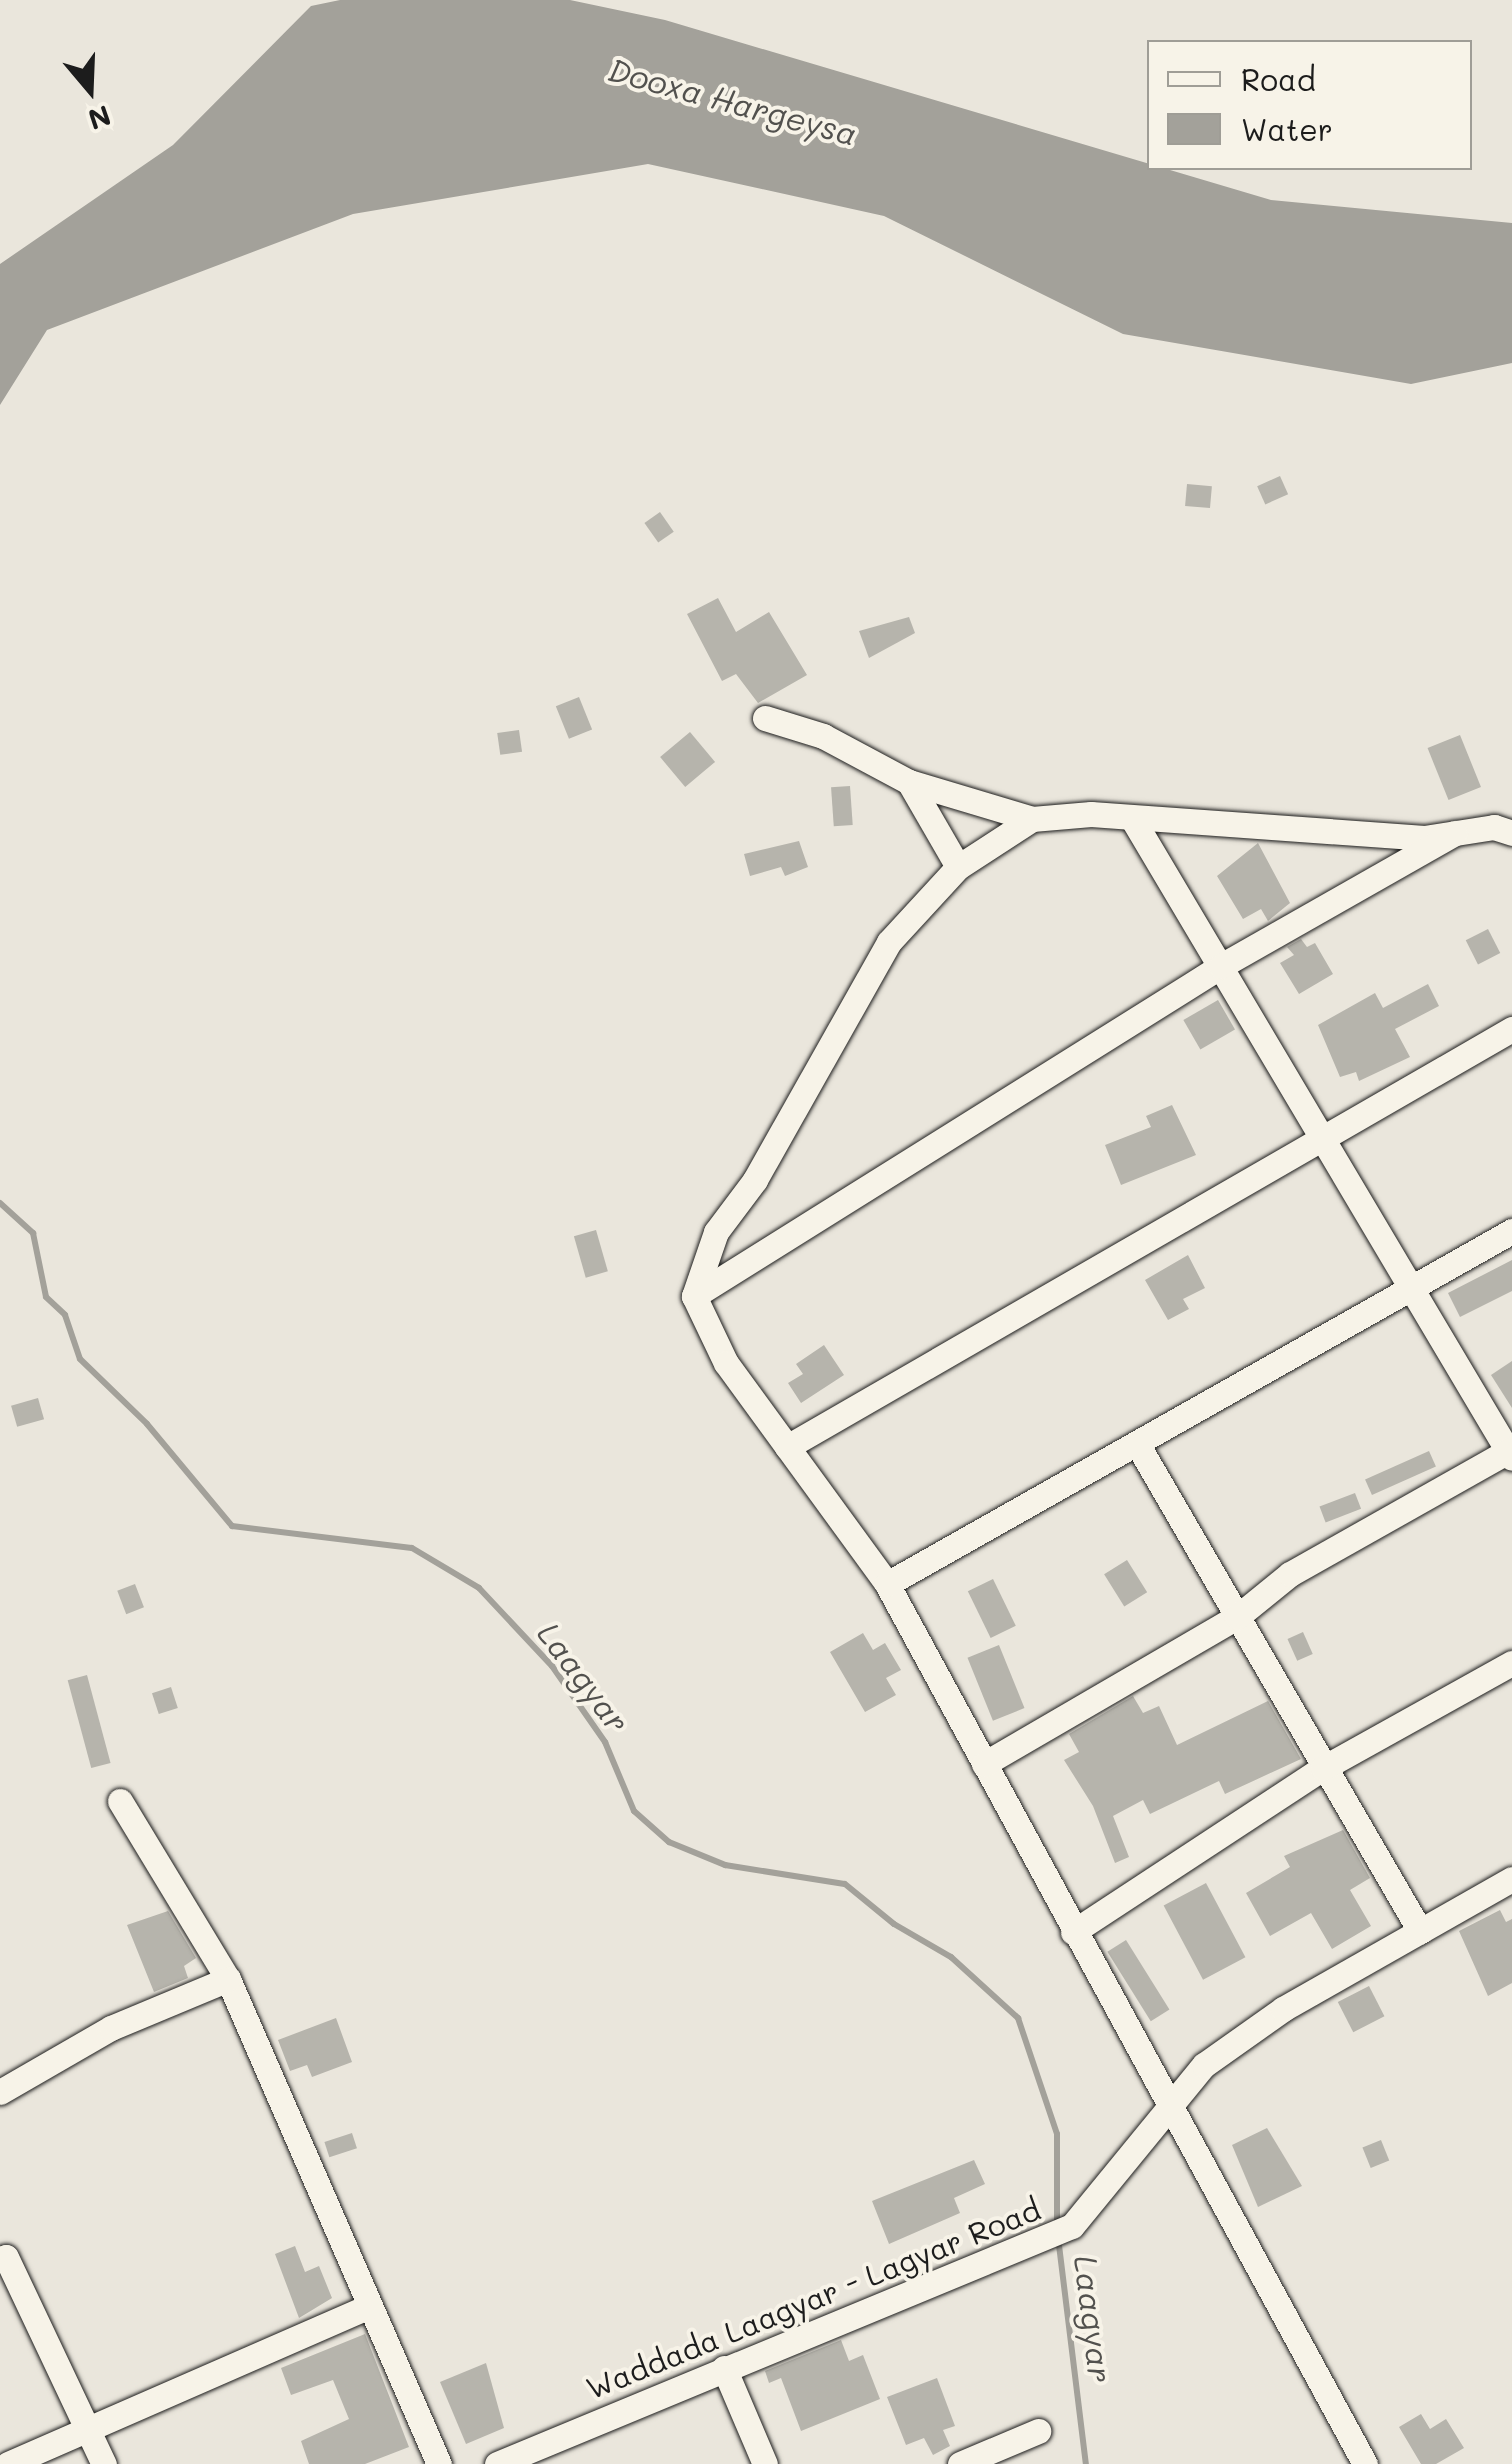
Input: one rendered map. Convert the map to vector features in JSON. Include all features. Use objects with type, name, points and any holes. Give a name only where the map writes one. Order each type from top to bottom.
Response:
[{"type":"street","points":[[766,718],[823,736],[909,782],[1032,820],[1132,818],[1424,838],[1494,827],[1512,833]]},
{"type":"street","points":[[909,782],[958,867]]},
{"type":"street","points":[[984,1764],[1236,1618],[1290,1574],[1511,1453],[1132,818]]},
{"type":"street","points":[[1032,820],[958,867],[888,942],[756,1180],[716,1232],[694,1296],[726,1363],[887,1584],[1365,2464]]},
{"type":"street","points":[[694,1296],[1221,966],[1454,833]]},
{"type":"street","points":[[787,1447],[1322,1134],[1512,1029]]},
{"type":"street","points":[[887,1584],[1138,1447],[1512,1231]]},
{"type":"street","points":[[1138,1447],[1420,1931]]},
{"type":"street","points":[[1073,1932],[1323,1768],[1512,1663]]},
{"type":"street","points":[[120,1801],[228,1979],[439,2464]]},
{"type":"street","name":"Waddada Laagyar - Lagyar Road","points":[[496,2464],[1072,2226],[1142,2146],[1169,2102],[1204,2064],[1283,2009],[1512,1880]]},
{"type":"street","points":[[0,2092],[112,2028],[228,1979]]},
{"type":"street","points":[[2,2254],[90,2428],[104,2464]]},
{"type":"street","points":[[8,2464],[370,2306]]},
{"type":"street","points":[[724,2368],[765,2464]]},
{"type":"street","points":[[960,2464],[1038,2431]]},
{"type":"water","name":"Dooxa Hargeysa","points":[[340,0],[570,0],[665,20],[1147,163],[1147,170],[1170,170],[1271,200],[1512,223],[1512,363],[1411,384],[1123,334],[884,216],[648,164],[353,214],[47,330],[0,405],[0,264],[173,145],[311,6]]},
{"type":"building","points":[[1280,476],[1288,494],[1265,504],[1257,486]]},
{"type":"building","points":[[1187,484],[1212,486],[1210,508],[1185,506]]},
{"type":"building","points":[[660,512],[674,532],[658,543],[644,523]]},
{"type":"building","points":[[718,598],[736,632],[769,612],[807,675],[758,703],[736,674],[722,681],[687,614]]},
{"type":"building","points":[[909,617],[915,633],[869,658],[859,631]]},
{"type":"building","points":[[579,697],[592,729],[569,739],[556,706]]},
{"type":"building","points":[[519,730],[522,752],[500,755],[497,733]]},
{"type":"building","points":[[690,732],[715,762],[685,787],[660,757]]},
{"type":"building","points":[[1460,735],[1481,787],[1449,800],[1428,748]]},
{"type":"building","points":[[850,786],[853,825],[834,826],[831,787]]},
{"type":"building","points":[[799,841],[808,867],[785,876],[781,867],[750,876],[744,854]]},
{"type":"building","points":[[1258,843],[1290,903],[1268,921],[1261,909],[1243,919],[1217,876]]},
{"type":"building","points":[[1488,929],[1500,953],[1478,964],[1466,940]]},
{"type":"building","points":[[1301,939],[1307,947],[1315,943],[1333,974],[1299,994],[1280,963],[1294,955],[1287,947]]},
{"type":"building","points":[[1428,984],[1439,1006],[1395,1029],[1410,1057],[1359,1081],[1356,1072],[1340,1077],[1318,1025],[1375,993],[1383,1008]]},
{"type":"building","points":[[1218,1000],[1235,1029],[1200,1049],[1183,1020]]},
{"type":"building","points":[[1172,1105],[1196,1155],[1121,1185],[1105,1145],[1151,1127],[1146,1116]]},
{"type":"building","points":[[596,1230],[608,1271],[586,1278],[574,1236]]},
{"type":"building","points":[[1188,1255],[1205,1288],[1183,1299],[1189,1309],[1168,1320],[1145,1280]]},
{"type":"building","points":[[1512,1260],[1512,1291],[1460,1317],[1448,1293]]},
{"type":"building","points":[[824,1345],[844,1375],[801,1403],[788,1383],[803,1374],[796,1364]]},
{"type":"building","points":[[1512,1361],[1512,1408],[1491,1375]]},
{"type":"building","points":[[38,1398],[44,1419],[17,1427],[11,1406]]},
{"type":"building","points":[[1429,1451],[1436,1467],[1372,1495],[1365,1479]]},
{"type":"building","points":[[1355,1493],[1361,1509],[1326,1522],[1320,1507]]},
{"type":"building","points":[[1127,1560],[1147,1592],[1124,1607],[1104,1574]]},
{"type":"building","points":[[993,1579],[1016,1626],[991,1638],[968,1591]]},
{"type":"building","points":[[135,1584],[144,1607],[126,1614],[117,1591]]},
{"type":"building","points":[[1303,1632],[1313,1654],[1297,1661],[1287,1639]]},
{"type":"building","points":[[863,1633],[873,1650],[885,1643],[901,1670],[886,1678],[896,1695],[865,1712],[830,1652]]},
{"type":"building","points":[[999,1645],[1024,1708],[993,1721],[967,1658]]},
{"type":"building","points":[[87,1675],[111,1763],[91,1768],[68,1680]]},
{"type":"building","points":[[171,1687],[178,1708],[159,1714],[152,1693]]},
{"type":"building","points":[[1133,1696],[1143,1713],[1159,1706],[1177,1745],[1268,1701],[1301,1759],[1225,1794],[1219,1781],[1150,1814],[1143,1800],[1113,1816],[1129,1857],[1115,1863],[1093,1806],[1064,1760],[1079,1752],[1069,1734]]},
{"type":"building","points":[[1343,1830],[1370,1878],[1350,1890],[1371,1926],[1332,1949],[1311,1913],[1270,1936],[1246,1893],[1290,1867],[1284,1856]]},
{"type":"building","points":[[1206,1883],[1245,1957],[1203,1980],[1164,1906]]},
{"type":"building","points":[[1500,1910],[1506,1922],[1512,1919],[1512,1983],[1488,1996],[1459,1931]]},
{"type":"building","points":[[168,1911],[196,1958],[184,1966],[188,1978],[154,1992],[127,1925]]},
{"type":"building","points":[[1126,1940],[1169,2010],[1151,2021],[1107,1952]]},
{"type":"building","points":[[1369,1986],[1384,2016],[1353,2032],[1338,2002]]},
{"type":"building","points":[[336,2018],[352,2062],[312,2077],[307,2065],[290,2071],[278,2040]]},
{"type":"building","points":[[1267,2128],[1302,2186],[1258,2207],[1232,2145]]},
{"type":"building","points":[[352,2133],[357,2148],[329,2157],[324,2142]]},
{"type":"building","points":[[1381,2140],[1389,2160],[1371,2168],[1362,2147]]},
{"type":"building","points":[[974,2160],[985,2184],[954,2198],[960,2213],[889,2244],[872,2201]]},
{"type":"building","points":[[295,2246],[305,2272],[319,2266],[332,2298],[299,2318],[275,2254]]},
{"type":"building","points":[[365,2334],[409,2447],[365,2464],[309,2464],[301,2441],[349,2419],[333,2380],[291,2395],[281,2368]]},
{"type":"building","points":[[841,2340],[849,2361],[863,2355],[880,2399],[801,2431],[781,2378],[769,2383],[765,2371]]},
{"type":"building","points":[[486,2363],[504,2428],[466,2444],[440,2382]]},
{"type":"building","points":[[937,2378],[955,2426],[943,2430],[950,2446],[933,2455],[924,2438],[906,2445],[887,2397]]},
{"type":"building","points":[[1421,2414],[1430,2429],[1446,2419],[1464,2448],[1436,2464],[1421,2464],[1399,2427]]},
{"type":"waterway","name":"Laagyar","points":[[0,1203],[33,1233],[46,1297],[65,1315],[80,1359],[147,1424],[232,1526],[412,1548],[479,1588],[552,1666],[605,1742],[634,1811],[669,1842],[725,1865],[845,1884],[894,1924],[951,1957],[1018,2018],[1057,2134],[1057,2225]]},
{"type":"waterway","name":"Laagyar","points":[[1058,2237],[1086,2464]]}]
